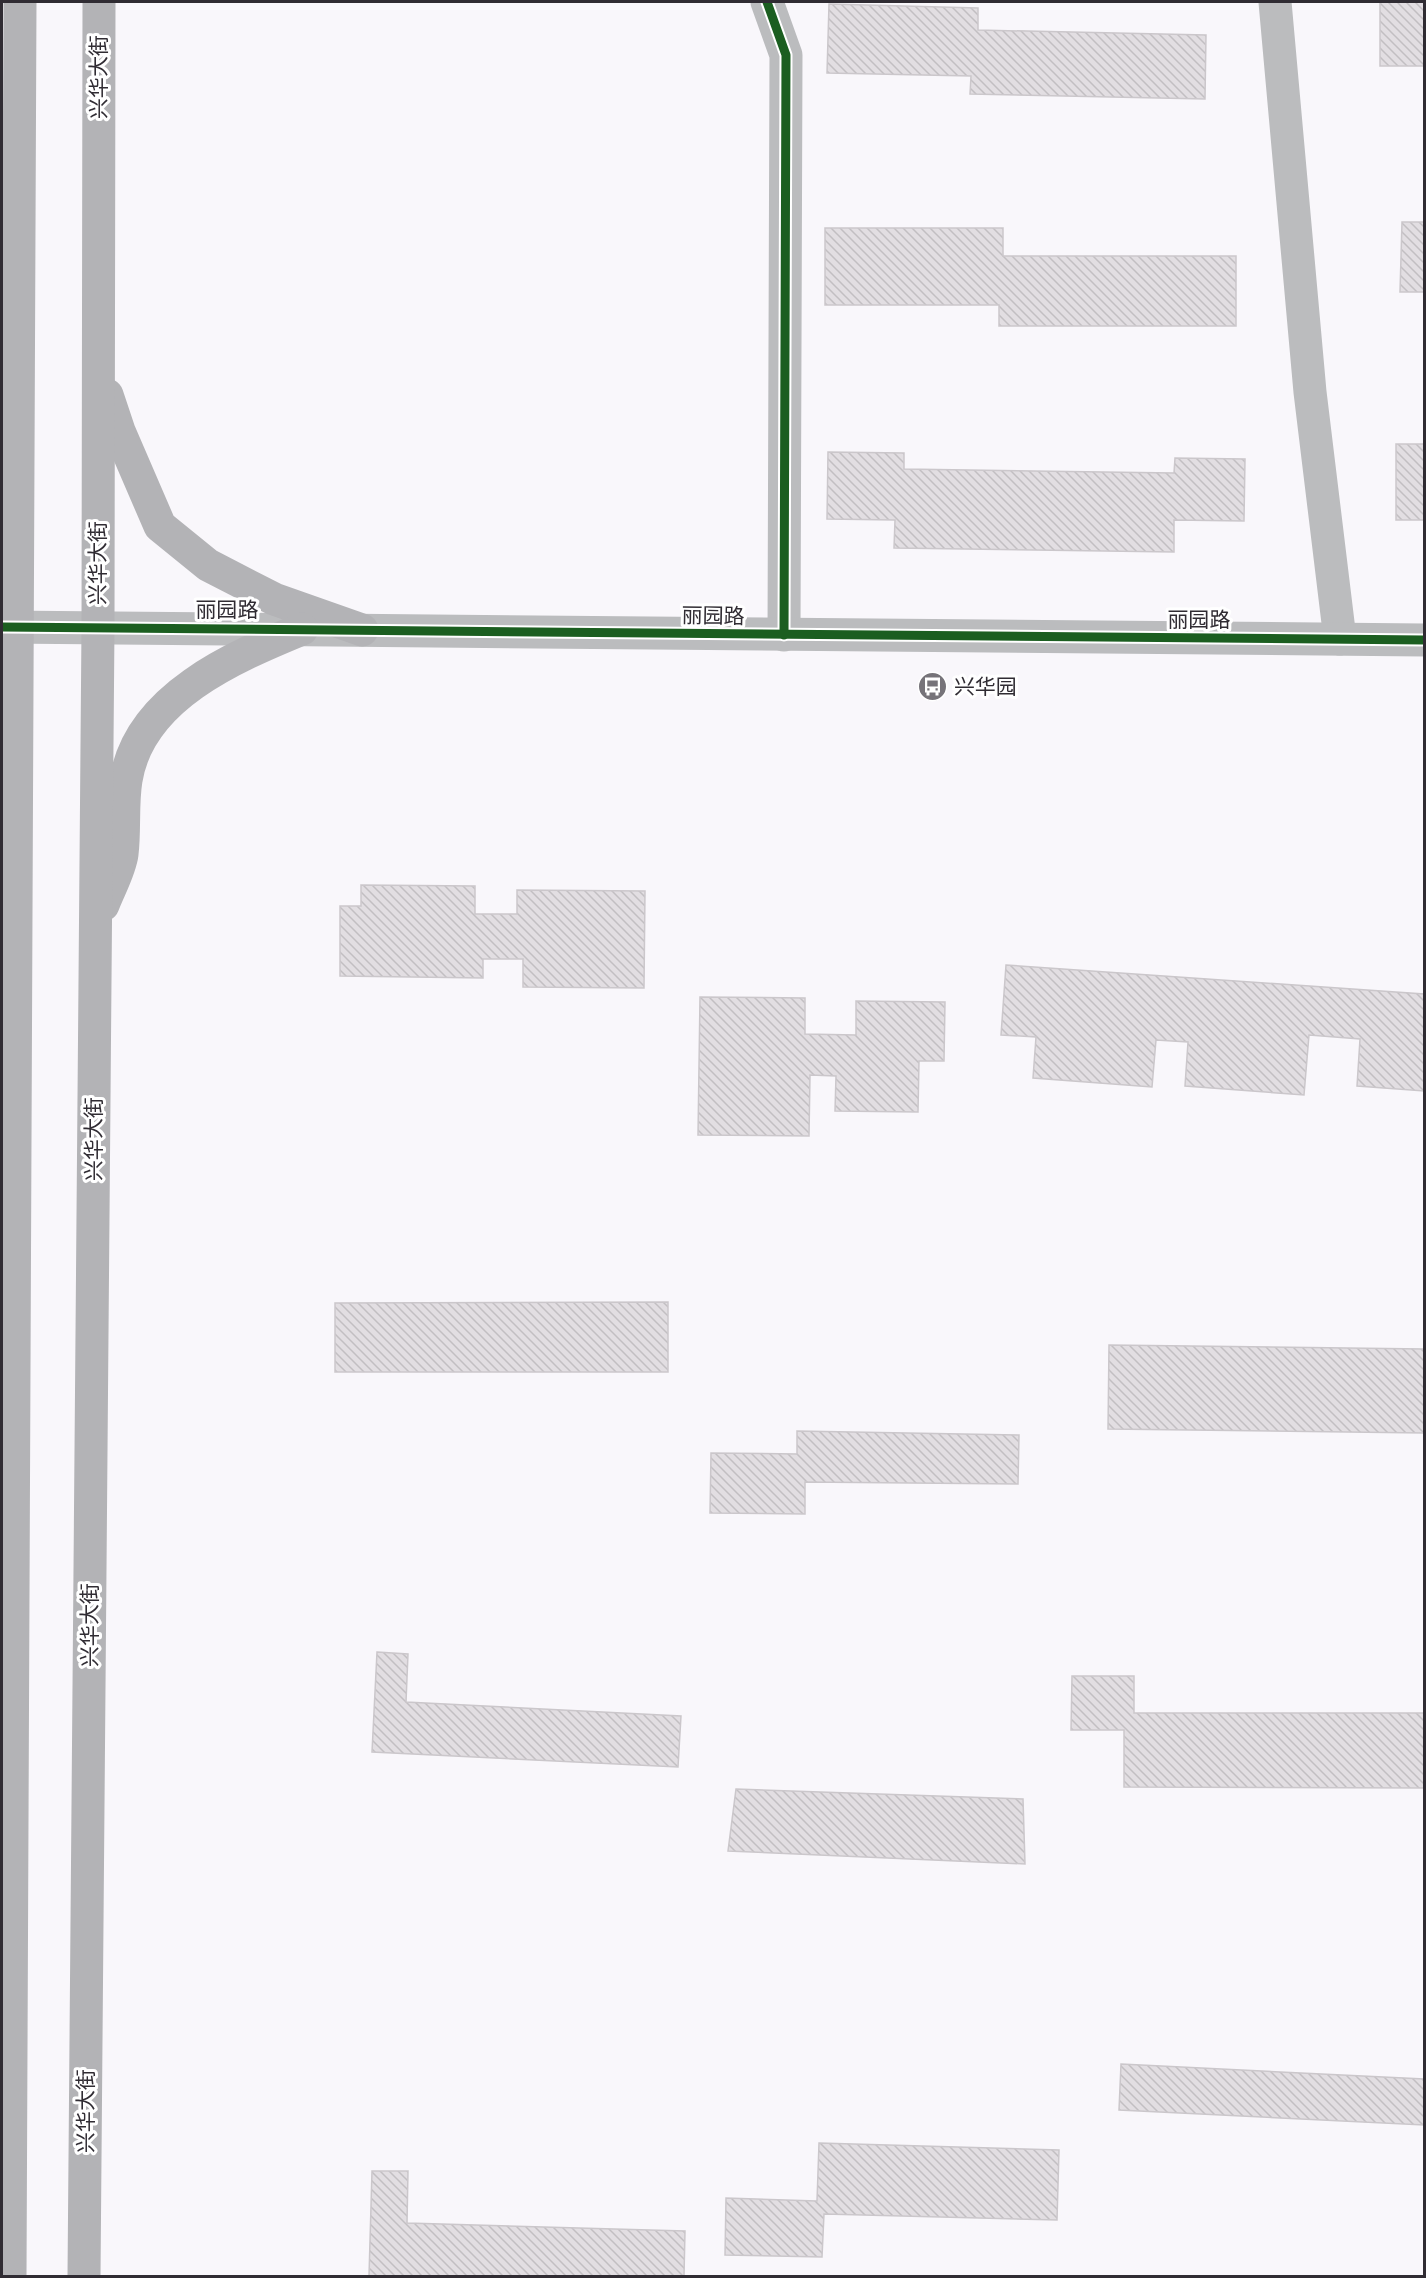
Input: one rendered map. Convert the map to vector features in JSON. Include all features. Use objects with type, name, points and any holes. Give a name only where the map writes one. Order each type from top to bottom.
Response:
[{"type":"main road","points":[[10,2277],[16,885],[9,627],[18,268],[20,2]]},
{"type":"main road","name":"兴华大街","points":[[84,2277],[98,627],[99,2]]},
{"type":"main road","points":[[2,303],[18,268]]},
{"type":"main road","points":[[99,372],[119,431],[160,526],[208,565],[274,599],[362,630]]},
{"type":"main road","points":[[95,923],[122,856],[126,779],[139,741],[158,712],[202,680],[248,651],[302,628]]},
{"type":"main road","points":[[2,843],[16,885]]},
{"type":"street","points":[[767,2],[786,55],[784,634]]},
{"type":"street","points":[[1275,2],[1310,392],[1340,639]]},
{"type":"street","name":"丽园路","points":[[9,627],[1425,640]]},
{"type":"building","points":[[1380,2],[1424,2],[1424,66],[1380,66]]},
{"type":"building","points":[[829,4],[978,8],[978,30],[1206,35],[1205,99],[970,94],[971,76],[827,73]]},
{"type":"building","points":[[1402,222],[1424,222],[1424,292],[1400,292]]},
{"type":"building","points":[[825,228],[1003,228],[1003,256],[1236,256],[1236,326],[999,326],[999,305],[825,305]]},
{"type":"building","points":[[1396,444],[1424,444],[1424,520],[1396,520]]},
{"type":"building","points":[[828,452],[904,453],[904,469],[1174,473],[1175,458],[1245,459],[1244,521],[1174,520],[1174,552],[894,548],[895,520],[827,519]]},
{"type":"building","points":[[361,885],[475,886],[475,914],[517,914],[517,890],[645,891],[644,988],[523,987],[523,959],[483,959],[483,978],[340,976],[340,906],[361,906]]},
{"type":"building","points":[[1006,965],[1424,994],[1424,1091],[1357,1086],[1360,1039],[1309,1035],[1304,1095],[1185,1086],[1188,1042],[1156,1040],[1152,1087],[1033,1078],[1036,1037],[1001,1035]]},
{"type":"building","points":[[700,997],[805,998],[805,1034],[856,1035],[856,1001],[945,1002],[944,1061],[919,1061],[918,1112],[835,1111],[836,1076],[810,1075],[809,1136],[698,1135]]},
{"type":"building","points":[[668,1302],[668,1372],[335,1372],[335,1303]]},
{"type":"building","points":[[1109,1345],[1424,1349],[1424,1433],[1108,1429]]},
{"type":"building","points":[[797,1431],[1019,1435],[1018,1484],[805,1482],[805,1514],[710,1513],[711,1453],[797,1454]]},
{"type":"building","points":[[377,1652],[408,1654],[406,1702],[681,1716],[678,1767],[372,1752]]},
{"type":"building","points":[[1072,1676],[1134,1676],[1134,1713],[1424,1713],[1424,1788],[1124,1787],[1124,1730],[1071,1730]]},
{"type":"building","points":[[736,1789],[1023,1799],[1025,1864],[728,1851]]},
{"type":"building","points":[[1121,2064],[1424,2079],[1424,2125],[1119,2110]]},
{"type":"building","points":[[819,2143],[1059,2150],[1057,2220],[824,2214],[822,2257],[725,2255],[726,2198],[817,2201]]},
{"type":"building","points":[[372,2171],[408,2171],[407,2223],[685,2231],[684,2276],[369,2276]]},
{"type":"cycle path","points":[[767,2],[786,55],[784,635]]},
{"type":"cycle path","points":[[2,627],[1424,640]]},
{"type":"place","name":"兴华园","points":[[933,687]]}]
